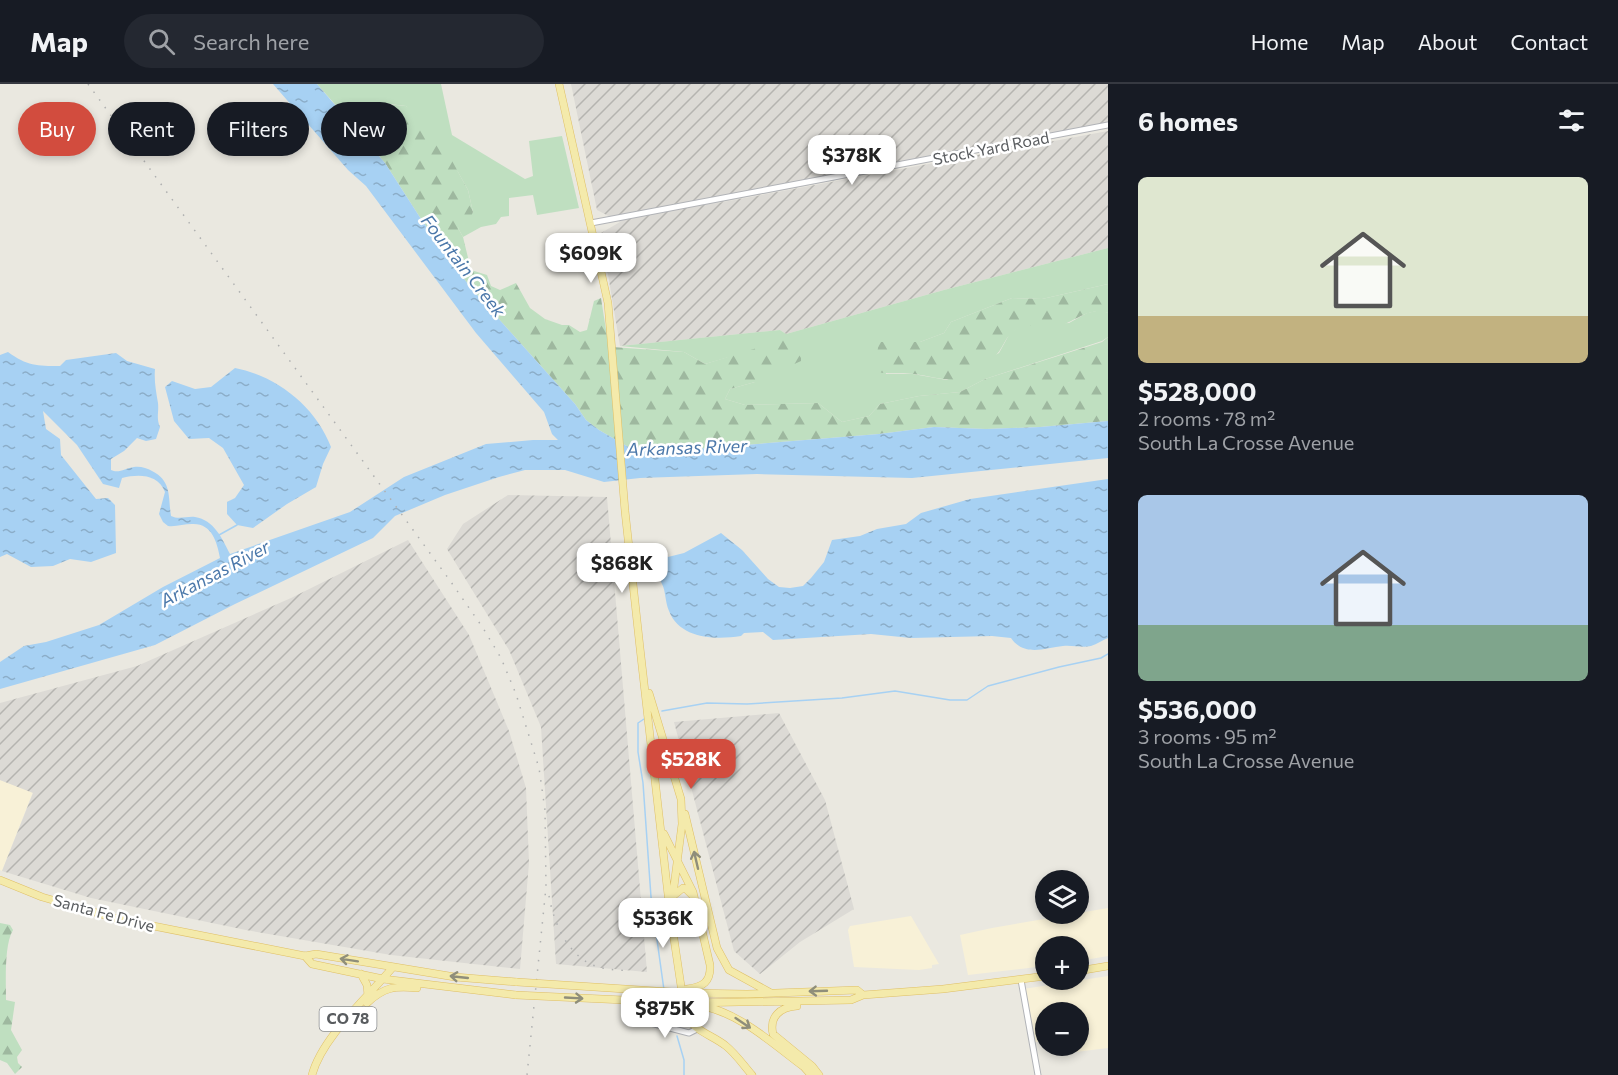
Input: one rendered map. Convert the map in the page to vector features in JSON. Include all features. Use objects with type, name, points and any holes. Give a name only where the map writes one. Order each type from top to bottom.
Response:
[{"type":"main road","points":[[559,84],[608,303],[625,511],[670,912],[685,1013],[697,1029],[726,1047],[752,1075]]},
{"type":"main road","points":[[643,674],[681,799],[717,948],[729,970],[771,993]]},
{"type":"main road","points":[[670,912],[682,824],[681,799]]},
{"type":"main road","points":[[661,830],[689,882],[710,973],[708,981],[701,987],[687,991]]},
{"type":"main road","name":"Santa Fe Drive","points":[[0,879],[42,897],[118,919],[305,956]]},
{"type":"main road","points":[[672,898],[683,888],[691,892],[694,899]]},
{"type":"main road","points":[[305,956],[316,954],[455,977],[517,982],[648,991],[771,993],[857,990],[863,995]]},
{"type":"main road","points":[[305,956],[312,964],[383,979],[457,989],[516,995],[689,1003],[851,1000],[863,995],[944,989],[1035,978]]},
{"type":"main road","points":[[1089,969],[1108,966]]},
{"type":"main road","name":"CO 78","points":[[312,1075],[330,1040],[393,967]]},
{"type":"main road","points":[[361,974],[367,985],[368,996]]},
{"type":"main road","points":[[347,1020],[378,993],[389,988],[406,987],[453,992],[457,989]]},
{"type":"main road","points":[[814,1002],[810,1005],[788,1006],[777,1013],[773,1018],[772,1029],[776,1038],[812,1066],[819,1075]]},
{"type":"main road","points":[[689,1003],[719,1009],[739,1020],[812,1075]]},
{"type":"street","name":"Stock Yard Road","points":[[591,223],[1108,125]]},
{"type":"street","points":[[655,773],[672,770]]},
{"type":"street","points":[[1021,980],[1038,1075]]},
{"type":"street","points":[[627,1021],[647,1022],[689,1033],[697,1029]]},
{"type":"shaded area","points":[[571,84],[1108,84],[1108,127],[701,206],[1108,131],[1108,248],[786,334],[780,330],[620,346],[601,233],[620,222],[597,210]]},
{"type":"shaded area","points":[[508,495],[607,497],[647,972],[556,964],[541,727],[509,650],[447,549],[463,524]]},
{"type":"shaded area","points":[[408,540],[469,635],[509,731],[526,788],[529,863],[520,969],[391,955],[246,930],[91,898],[2,871],[33,793],[0,780],[0,703],[137,666],[291,598]]},
{"type":"shaded area","points":[[779,713],[825,800],[854,909],[800,942],[760,974],[734,951],[674,722]]},
{"type":"shaded area","points":[[0,780],[33,792],[2,871],[0,870]]},
{"type":"shaded area","points":[[1108,908],[1108,956],[1089,959],[1089,936],[1035,936],[1035,967],[968,975],[960,935],[1035,921],[1035,924],[1089,924],[1089,911]]},
{"type":"shaded area","points":[[911,916],[939,964],[932,965],[932,968],[919,970],[854,967],[848,930],[850,926]]},
{"type":"shaded area","points":[[1108,976],[1108,1048],[1089,1050],[1089,1002],[1035,1002],[1035,1042],[1032,1043],[1023,989],[1035,987],[1035,990],[1089,990],[1089,979]]},
{"type":"green space","points":[[317,84],[441,84],[452,135],[525,179],[533,176],[529,141],[562,136],[579,208],[537,215],[533,195],[509,198],[509,216],[501,217],[496,224],[481,227],[463,237],[458,228],[473,212],[468,190],[458,172],[407,107],[407,102],[333,102]]},
{"type":"green space","points":[[407,107],[434,128],[468,190],[473,212],[468,223],[458,228],[463,237],[471,270],[487,275],[491,286],[500,290],[516,283],[530,308],[545,319],[569,325],[580,332],[587,330],[594,301],[601,298],[608,343],[612,347],[684,352],[705,364],[786,339],[801,347],[801,361],[755,382],[730,389],[725,399],[745,405],[818,403],[842,422],[869,416],[880,404],[919,396],[960,392],[985,379],[1102,342],[1108,337],[1108,421],[986,429],[934,427],[879,434],[671,451],[630,448],[586,420],[575,404],[470,287],[421,219],[379,156],[407,156]]},
{"type":"green space","points":[[1108,248],[1108,284],[1042,299],[1012,298],[951,322],[944,333],[920,342],[879,342],[886,374],[913,374],[947,380],[999,353],[1010,333],[1022,325],[1069,323],[1087,313],[1101,310],[1108,313],[1108,337],[1102,341],[985,379],[960,392],[919,396],[880,404],[869,416],[842,422],[818,403],[745,405],[725,399],[730,389],[755,382],[729,357],[705,364],[684,352],[620,346],[780,330],[786,334]]},
{"type":"green space","points":[[1108,284],[1108,313],[1093,312],[1059,326],[1022,327],[1009,336],[994,357],[969,377],[948,380],[914,374],[874,371],[879,342],[920,342],[944,333],[951,322],[1012,298],[1042,299]]},
{"type":"green space","points":[[0,923],[10,925],[13,930],[7,954],[6,1000],[15,1002],[11,1030],[22,1050],[17,1057],[22,1067],[15,1074],[7,1063],[0,1060]]},
{"type":"water","points":[[273,84],[317,84],[332,102],[321,102],[321,139],[309,125],[309,102],[289,102]]},
{"type":"water","name":"Arkansas River","points":[[336,156],[379,156],[470,287],[575,404],[586,420],[630,448],[671,451],[879,434],[934,427],[986,429],[1108,421],[1108,458],[912,478],[757,474],[640,478],[604,482],[565,470],[525,470],[445,495],[395,516],[373,538],[155,645],[0,689],[0,662],[24,646],[46,642],[99,625],[163,587],[220,558],[215,540],[209,530],[199,525],[168,526],[163,522],[159,514],[165,492],[158,482],[147,477],[135,476],[122,478],[119,488],[103,484],[77,445],[43,411],[46,429],[60,439],[61,455],[96,499],[108,498],[115,505],[116,553],[91,562],[70,559],[53,566],[31,567],[7,554],[0,557],[0,355],[8,352],[32,364],[60,366],[66,360],[116,353],[127,361],[155,369],[160,427],[156,439],[146,441],[137,438],[124,451],[111,459],[111,470],[119,471],[139,467],[158,475],[168,490],[171,516],[195,517],[207,522],[217,531],[230,554],[350,512],[404,477],[486,444],[558,440],[552,434],[544,412],[476,333],[366,186]]},
{"type":"water","points":[[235,368],[266,378],[293,396],[316,419],[331,447],[316,487],[253,528],[237,525],[227,514],[227,502],[235,498],[244,485],[223,448],[209,438],[189,439],[174,421],[165,387],[172,381],[195,389],[211,387]]},
{"type":"water","points":[[1108,479],[1108,638],[1091,646],[1035,650],[1022,648],[1011,638],[992,636],[911,638],[871,634],[773,640],[763,632],[720,638],[699,636],[681,627],[674,620],[668,608],[660,579],[651,565],[653,550],[663,552],[668,557],[684,553],[721,533],[742,550],[768,579],[779,587],[803,586],[824,562],[832,540],[860,536],[877,529],[906,524],[921,513],[970,499]]},
{"type":"waterway","points":[[219,535],[237,525]]},
{"type":"waterway","points":[[662,711],[707,703],[747,704],[842,698],[895,691],[950,700],[967,700],[988,686],[1101,658],[1108,654]]},
{"type":"waterway","points":[[644,719],[638,723],[638,752],[643,783],[651,897],[664,990]]},
{"type":"waterway","points":[[666,1004],[671,1023]]},
{"type":"waterway","points":[[677,1036],[684,1060],[684,1075]]},
{"type":"railway","points":[[88,84],[451,582],[501,658],[516,694],[539,768],[545,810],[546,887],[527,1075]]},
{"type":"railway","points":[[549,896],[560,930],[572,950],[581,958],[602,968],[630,971]]},
{"type":"water label","name":"Fountain Creek","points":[[463,266]]}]
